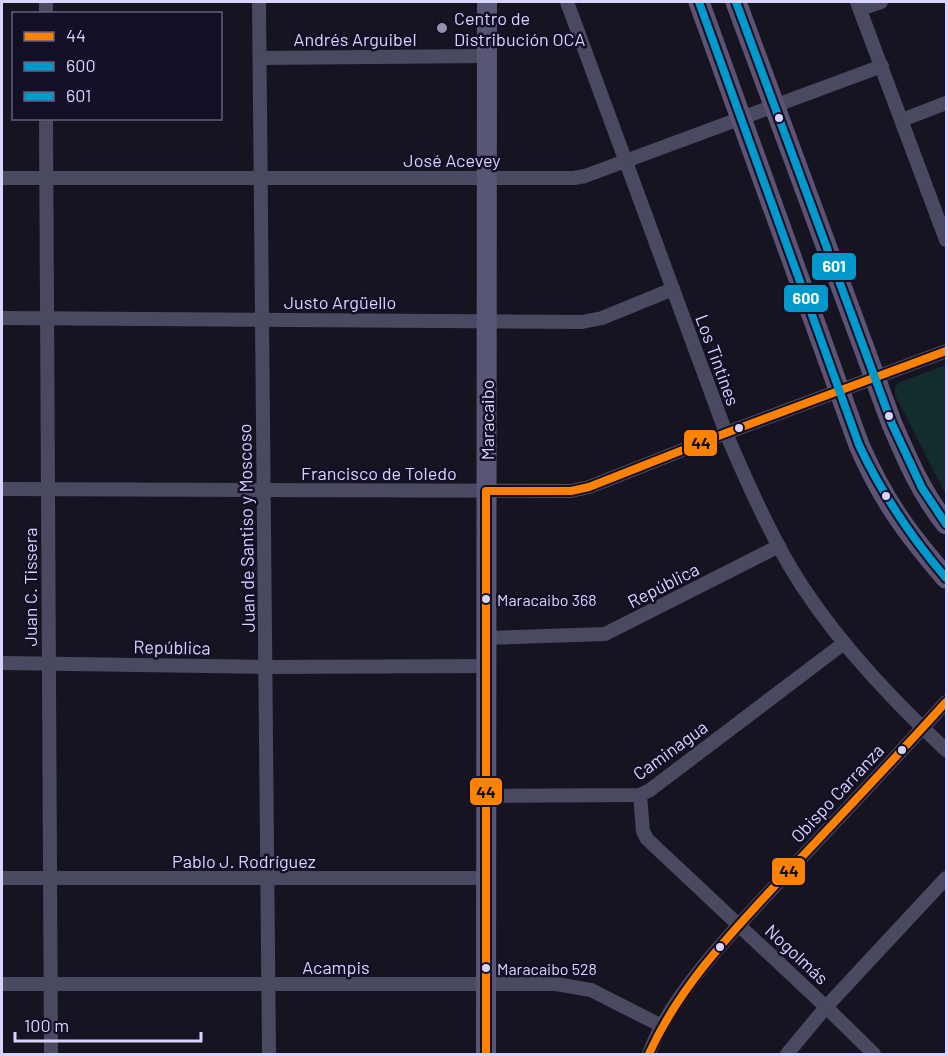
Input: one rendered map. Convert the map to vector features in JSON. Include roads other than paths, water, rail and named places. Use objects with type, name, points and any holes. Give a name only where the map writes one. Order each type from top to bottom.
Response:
[{"type":"main road","name":"Maracaibo","points":[[486,1054],[487,2]]},
{"type":"main road","points":[[699,2],[838,392],[870,470],[889,507],[946,578]]},
{"type":"main road","points":[[736,2],[874,377],[909,463],[925,493],[946,524]]},
{"type":"street","name":"Juan de Santiso y Moscoso","points":[[259,2],[269,1054]]},
{"type":"street","name":"Los Tintines","points":[[567,2],[726,433],[779,546],[819,611],[844,643],[922,728],[946,750]]},
{"type":"street","points":[[881,2],[859,5],[945,234]]},
{"type":"street","name":"Andrés Arguibel","points":[[260,58],[487,56]]},
{"type":"street","name":"José Acevey","points":[[2,178],[574,178],[585,176],[882,66]]},
{"type":"street","points":[[902,120],[946,103]]},
{"type":"street","name":"Juan C. Tissera","points":[[46,120],[51,1054]]},
{"type":"street","name":"Justo Argüello","points":[[2,318],[594,321],[673,289]]},
{"type":"street","name":"Francisco de Toledo","points":[[2,489],[571,491],[589,487],[946,351]]},
{"type":"street","name":"República","points":[[486,639],[605,634],[779,546]]},
{"type":"street","name":"Caminagua","points":[[486,796],[640,795],[650,790],[844,643]]},
{"type":"street","name":"República","points":[[2,663],[266,667],[486,666]]},
{"type":"street","name":"Obispo Carranza","points":[[649,1054],[662,1026],[693,980],[739,924],[946,702]]},
{"type":"street","name":"Nogolmás","points":[[640,795],[647,839],[874,1054]]},
{"type":"street","name":"Pablo J. Rodríguez","points":[[2,878],[486,878]]},
{"type":"street","points":[[787,1054],[826,1007],[946,878]]},
{"type":"street","name":"Acampis","points":[[2,984],[556,984],[591,990],[662,1026]]},
{"type":"place","name":"Centro de Distribución OCA","points":[[442,28]]},
{"type":"place","name":"Maracaibo 368","points":[[486,599]]},
{"type":"place","name":"Maracaibo 528","points":[[486,968]]}]
